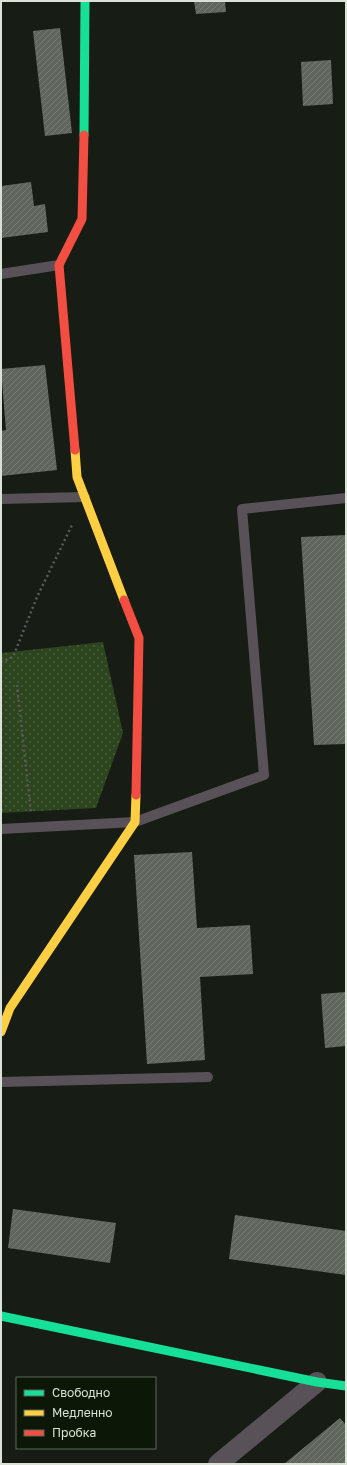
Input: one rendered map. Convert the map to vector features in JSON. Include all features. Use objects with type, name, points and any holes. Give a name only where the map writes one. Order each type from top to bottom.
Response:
[{"type":"street","points":[[1,1032],[10,1008],[135,822],[139,638],[77,477],[59,265],[82,219],[85,1]]},
{"type":"street","points":[[1,1316],[317,1382],[346,1386]]},
{"type":"street","points":[[218,1464],[317,1382]]},
{"type":"lane","points":[[1,274],[59,265]]},
{"type":"lane","points":[[1,499],[85,497]]},
{"type":"lane","points":[[1,829],[135,822],[264,775],[242,510],[346,498]]},
{"type":"lane","points":[[1,1082],[208,1077]]},
{"type":"path","points":[[1,662],[13,657],[37,597],[85,497]]},
{"type":"path","points":[[17,685],[33,827]]},
{"type":"green space","points":[[103,642],[123,733],[96,808],[1,813],[1,653]]},
{"type":"building","points":[[194,1],[225,1],[226,12],[196,14]]},
{"type":"building","points":[[60,28],[72,133],[45,136],[33,31]]},
{"type":"building","points":[[331,60],[333,104],[303,106],[301,62]]},
{"type":"building","points":[[31,182],[34,206],[45,204],[48,232],[1,238],[1,186]]},
{"type":"building","points":[[45,365],[57,470],[1,476],[1,431],[6,430],[1,369]]},
{"type":"building","points":[[346,535],[346,744],[314,745],[301,537]]},
{"type":"building","points":[[192,852],[197,928],[250,925],[253,974],[200,977],[205,1060],[147,1064],[134,855]]},
{"type":"building","points":[[346,992],[346,1046],[325,1048],[321,994]]},
{"type":"building","points":[[13,1209],[116,1223],[110,1263],[8,1248]]},
{"type":"building","points":[[235,1215],[346,1231],[346,1275],[229,1259]]},
{"type":"building","points":[[340,1418],[346,1425],[346,1464],[284,1464]]},
{"type":"traffic: fast","points":[[84,135],[85,1]]},
{"type":"traffic: fast","points":[[1,1316],[317,1382],[346,1386]]},
{"type":"traffic: slow","points":[[75,450],[77,477],[124,600]]},
{"type":"traffic: slow","points":[[1,1032],[10,1008],[135,822],[136,795]]},
{"type":"traffic: jam","points":[[75,450],[59,265],[82,219],[84,135]]},
{"type":"traffic: jam","points":[[124,600],[139,638],[136,795]]}]
